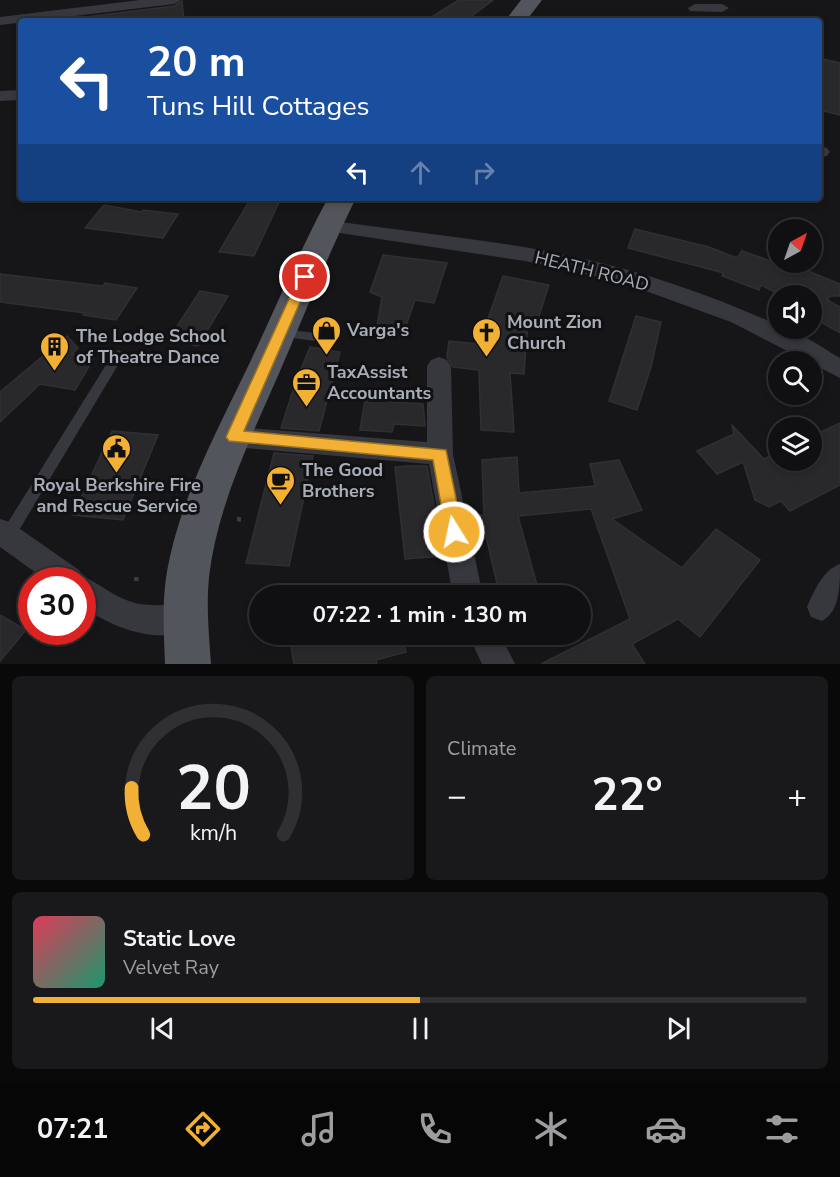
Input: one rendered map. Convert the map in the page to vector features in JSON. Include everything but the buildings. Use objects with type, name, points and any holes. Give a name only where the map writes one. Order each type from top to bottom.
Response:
[{"type":"main road","points":[[517,18],[532,0]]},
{"type":"main road","points":[[188,664],[186,619],[190,563],[203,513],[234,437],[335,212]]},
{"type":"street","points":[[25,18],[174,0]]},
{"type":"street","points":[[692,4],[722,8]]},
{"type":"street","points":[[692,4],[702,18]]},
{"type":"street","points":[[0,21],[18,19]]},
{"type":"street","points":[[0,96],[18,95]]},
{"type":"street","name":"HEATH ROAD","points":[[335,212],[637,279],[736,316],[804,347],[840,369]]},
{"type":"street","points":[[439,366],[440,454],[466,585]]},
{"type":"street","points":[[234,437],[440,454]]},
{"type":"street","points":[[4,534],[51,567]]},
{"type":"street","points":[[822,607],[840,577]]},
{"type":"street","points":[[96,600],[110,609],[134,619],[157,621],[186,619]]},
{"type":"street","points":[[489,645],[499,664]]},
{"type":"lane","points":[[280,333],[316,337]]},
{"type":"lane","points":[[4,534],[118,355]]},
{"type":"path","points":[[237,519],[245,520]]},
{"type":"place","name":"Varga's","points":[[326,356]]},
{"type":"place","name":"Mount Zion Church","points":[[486,358]]},
{"type":"place","name":"The Lodge School of Theatre Dance","points":[[55,372]]},
{"type":"place","name":"TaxAssist Accountants","points":[[306,408]]},
{"type":"place","name":"Royal Berkshire Fire and Rescue Service","points":[[117,474]]},
{"type":"place","name":"The Good Brothers","points":[[281,506]]},
{"type":"route","points":[[305,277],[234,437],[440,454],[454,532]]}]
